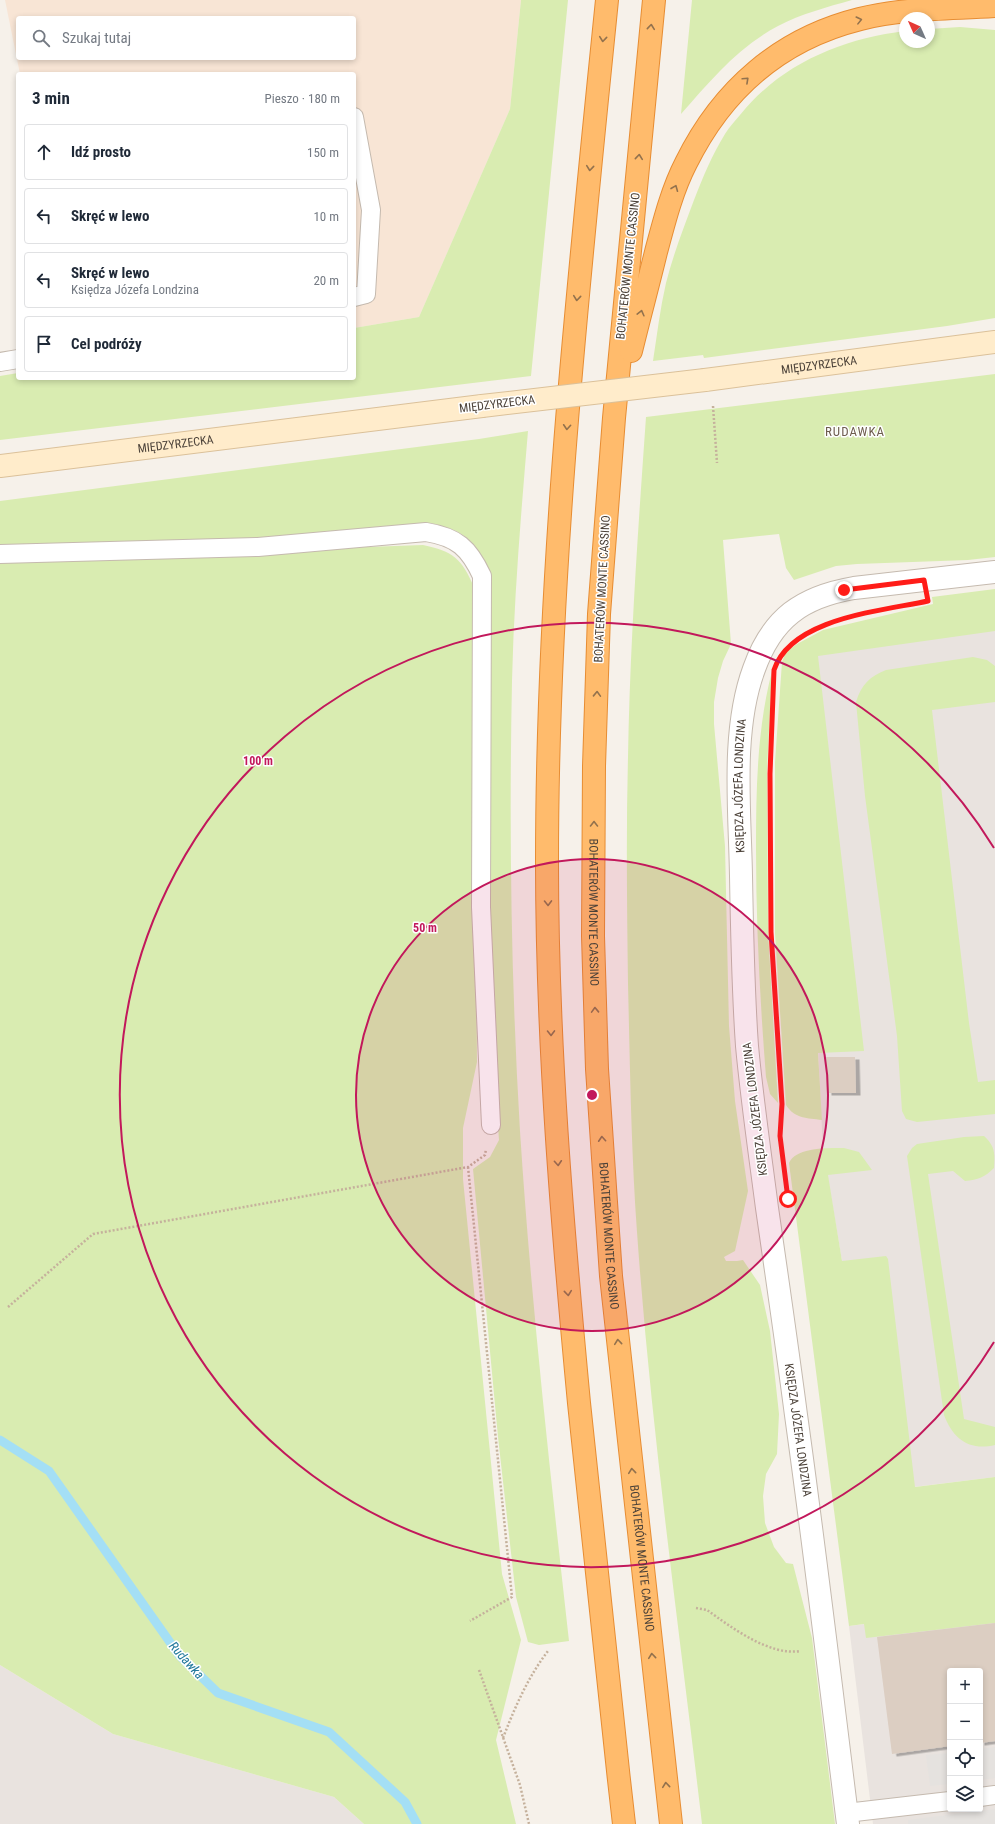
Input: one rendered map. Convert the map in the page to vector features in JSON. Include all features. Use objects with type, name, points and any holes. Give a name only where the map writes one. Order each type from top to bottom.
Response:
[{"type":"highway","points":[[607,0],[572,354],[557,561],[548,755],[547,864],[551,1068],[568,1283],[597,1588],[624,1824]]},
{"type":"highway","name":"BOHATERÓW MONTE CASSINO","points":[[654,0],[614,418],[599,614],[594,758],[593,936],[597,1069],[611,1276],[671,1824]]},
{"type":"highway","points":[[988,0],[995,2]]},
{"type":"highway","points":[[614,418],[672,196],[685,163],[705,128],[723,104],[745,80],[771,59],[824,30],[860,19],[894,13],[995,6]]},
{"type":"main road","name":"MIĘDZYRZECKA","points":[[0,466],[704,380],[995,342]]},
{"type":"street","name":"KSIĘDZA JÓZEFA LONDZINA","points":[[847,1818],[803,1464],[758,1141],[747,1049],[742,973],[739,768],[743,713],[748,688],[763,646],[777,625],[793,611],[812,598],[834,591],[854,588],[995,572]]},
{"type":"lane","points":[[356,128],[371,210],[366,294],[356,296]]},
{"type":"lane","points":[[0,362],[16,359]]},
{"type":"lane","points":[[0,554],[258,547],[426,532],[444,535],[460,544],[474,560],[482,576],[481,907],[491,1125]]},
{"type":"lane","points":[[983,1797],[995,1795]]},
{"type":"lane","points":[[847,1818],[947,1801]]},
{"type":"path","points":[[713,410],[717,463]]},
{"type":"path","points":[[770,853],[772,712]]},
{"type":"path","points":[[773,964],[780,1080]]},
{"type":"path","points":[[8,1307],[93,1234],[468,1167],[485,1155],[491,1125]]},
{"type":"path","points":[[468,1167],[512,1597],[470,1621]]},
{"type":"path","points":[[696,1608],[707,1610],[763,1645],[779,1651],[795,1652],[826,1648]]},
{"type":"path","points":[[503,1738],[516,1704],[539,1663],[548,1651]]},
{"type":"path","points":[[479,1670],[520,1785],[529,1824]]},
{"type":"shaded area","points":[[5,0],[521,0],[510,109],[419,317],[356,328],[356,72],[20,72],[17,60],[356,60],[356,16],[16,16],[16,54]]},
{"type":"shaded area","points":[[995,623],[995,1477],[881,1491],[823,1149],[798,649]]},
{"type":"shaded area","points":[[995,1608],[995,1824],[873,1824],[849,1626]]},
{"type":"shaded area","points":[[0,1665],[113,1734],[334,1797],[364,1824],[0,1824]]},
{"type":"shaded area","points":[[995,1747],[995,1778],[983,1780],[983,1749]]},
{"type":"shaded area","points":[[947,1753],[947,1784],[930,1786],[926,1755]]},
{"type":"shaded area","points":[[995,1809],[995,1824],[908,1824],[908,1820],[971,1812],[983,1812],[983,1811]]},
{"type":"green space","points":[[521,0],[568,0],[531,376],[0,440],[0,376],[16,373],[16,380],[356,380],[356,328],[419,317],[510,109]]},
{"type":"green space","points":[[692,0],[852,0],[814,11],[778,26],[764,34],[737,54],[681,114]]},
{"type":"green space","points":[[960,27],[995,30],[995,318],[947,326],[704,358],[703,355],[653,361],[660,312],[666,283],[675,252],[704,175],[720,142],[732,124],[756,97],[774,81],[793,68],[814,57],[858,40],[899,32],[899,48],[935,48],[935,29]]},
{"type":"green space","points":[[995,374],[995,557],[968,560],[836,566],[794,580],[786,568],[779,534],[723,540],[731,644],[723,661],[718,678],[714,702],[714,724],[725,846],[729,1026],[735,1101],[748,1191],[735,1251],[724,1257],[726,1261],[743,1260],[760,1285],[770,1331],[779,1414],[777,1454],[766,1474],[763,1496],[765,1523],[774,1547],[786,1563],[793,1564],[812,1638],[835,1824],[702,1824],[666,1528],[650,1380],[637,1232],[632,1139],[628,984],[627,785],[632,629],[646,417]]},
{"type":"green space","points":[[528,431],[520,524],[512,681],[511,850],[513,962],[517,1075],[524,1195],[535,1323],[569,1641],[539,1645],[528,1642],[516,1597],[498,1437],[473,1169],[490,1157],[499,1140],[491,1034],[485,563],[474,546],[463,535],[449,528],[430,523],[256,538],[0,545],[0,501],[479,439]]},
{"type":"green space","points":[[423,545],[442,550],[455,558],[465,569],[474,587],[477,1062],[463,1128],[463,1179],[502,1574],[521,1640],[496,1740],[516,1824],[364,1824],[334,1797],[113,1734],[0,1665],[0,560]]},
{"type":"green space","points":[[995,589],[995,631],[818,656],[864,1051],[818,1053],[822,1120],[802,1117],[793,1113],[786,1105],[775,933],[775,762],[782,662],[786,652],[797,644],[823,630],[933,604],[932,597]]},
{"type":"green space","points":[[973,657],[987,660],[995,666],[995,702],[932,710],[969,1023],[978,1082],[995,1080],[995,1114],[917,1122],[906,1119],[902,1111],[897,1036],[865,796],[856,702],[863,686],[875,675],[886,670]]},
{"type":"green space","points":[[772,671],[767,769],[768,931],[778,1103],[770,1094],[766,1077],[759,963],[756,878],[756,804],[758,759],[763,715]]},
{"type":"green space","points":[[984,1136],[994,1150],[994,1168],[988,1174],[978,1179],[965,1181],[953,1171],[928,1174],[964,1419],[995,1427],[995,1445],[977,1446],[957,1437],[952,1431],[944,1415],[907,1156],[912,1148],[917,1144],[964,1137]]},
{"type":"green space","points":[[844,1148],[859,1152],[872,1170],[828,1175],[842,1261],[886,1256],[888,1259],[915,1487],[995,1477],[995,1623],[866,1638],[864,1624],[849,1626],[789,1163],[798,1154],[805,1151]]},
{"type":"building","points":[[826,1057],[855,1057],[856,1093],[827,1093]]},
{"type":"building","points":[[995,1623],[995,1741],[983,1743],[983,1668],[947,1668],[947,1746],[892,1754],[877,1637]]},
{"type":"waterway","name":"Rudawka","points":[[0,1440],[49,1471],[179,1655],[218,1693],[329,1732],[405,1802],[417,1824]]},
{"type":"district","name":"RUDAWKA","points":[[855,431]]},
{"type":"route","points":[[788,1199],[780,1136],[782,1104],[771,932],[770,774],[774,670],[777,661],[784,650],[803,635],[816,628],[842,618],[928,601],[924,580],[844,590]]}]
